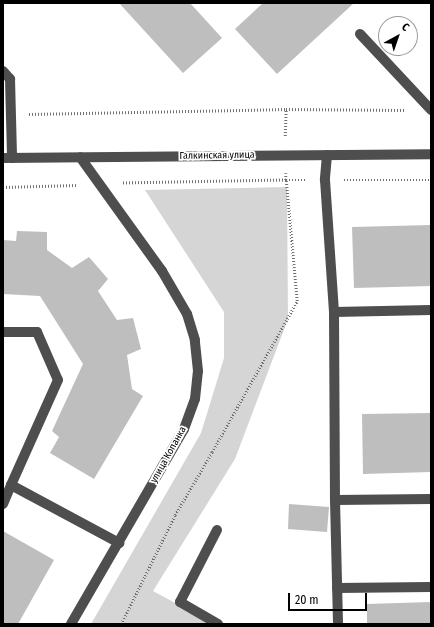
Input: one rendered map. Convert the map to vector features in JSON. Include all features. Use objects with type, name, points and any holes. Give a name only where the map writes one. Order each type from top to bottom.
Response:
[{"type":"street","points":[[360,34],[431,110]]},
{"type":"street","points":[[3,71],[10,79],[11,114],[7,158]]},
{"type":"street","name":"Галкинская улица","points":[[7,158],[431,154]]},
{"type":"street","points":[[327,155],[325,180],[334,312],[335,500],[338,624]]},
{"type":"street","name":"улица Копанка","points":[[71,624],[184,429],[195,399],[198,371],[195,340],[187,314],[162,271],[80,157]]},
{"type":"street","points":[[334,312],[431,310]]},
{"type":"street","points":[[3,332],[37,332],[58,380],[3,504]]},
{"type":"street","points":[[11,485],[119,543]]},
{"type":"street","points":[[335,500],[431,499]]},
{"type":"street","points":[[217,530],[180,602],[218,624]]},
{"type":"street","points":[[337,588],[431,587]]},
{"type":"path","points":[[11,114],[286,109],[408,110]]},
{"type":"path","points":[[3,187],[286,180],[297,301],[175,515],[121,624]]},
{"type":"shaded area","points":[[287,187],[288,319],[235,459],[153,591],[214,624],[91,624],[201,433],[224,358],[224,312],[145,190]]},
{"type":"building","points":[[119,3],[190,3],[222,38],[183,73]]},
{"type":"building","points":[[263,3],[354,3],[277,74],[235,29]]},
{"type":"building","points":[[431,225],[431,286],[354,288],[352,227]]},
{"type":"building","points":[[17,231],[47,232],[47,250],[72,268],[89,257],[108,279],[98,291],[117,320],[133,318],[141,349],[127,355],[132,389],[143,396],[94,479],[50,453],[59,437],[52,431],[83,364],[40,296],[3,294],[3,240],[16,241]]},
{"type":"building","points":[[431,413],[431,472],[363,474],[362,414]]},
{"type":"building","points":[[289,504],[329,507],[327,532],[288,529]]},
{"type":"building","points":[[3,531],[54,560],[18,624],[3,624]]},
{"type":"building","points":[[431,602],[431,624],[367,624],[367,604]]}]
